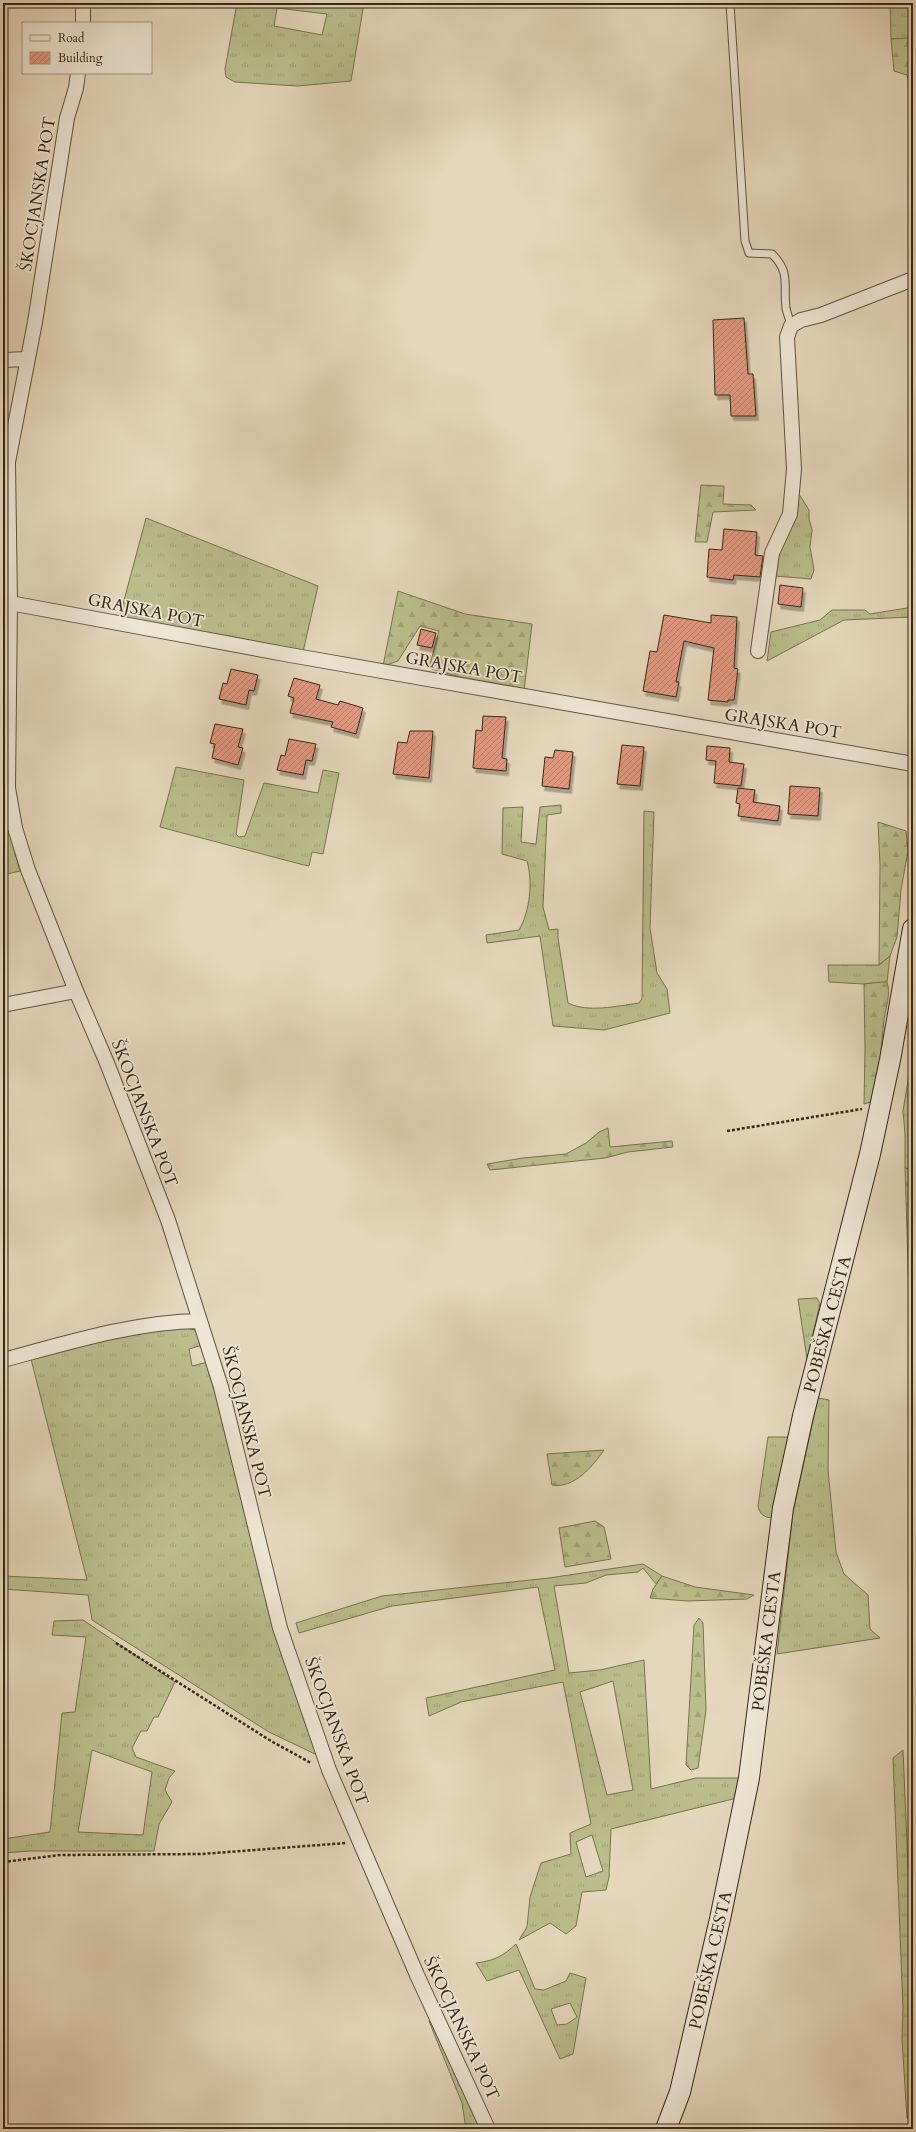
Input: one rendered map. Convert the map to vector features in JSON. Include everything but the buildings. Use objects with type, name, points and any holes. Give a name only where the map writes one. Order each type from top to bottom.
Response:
[{"type":"street","points":[[83,3],[83,22]]},
{"type":"street","name":"ŠKOCJANSKA POT","points":[[78,74],[76,88],[67,118],[27,359],[8,462],[10,603],[8,788],[15,828],[28,870],[76,991],[107,1063],[168,1220],[221,1387],[280,1628],[329,1770],[417,1975],[488,2129]]},
{"type":"street","points":[[758,651],[772,553],[790,514],[794,469],[787,337],[791,326],[801,320],[821,315],[913,279]]},
{"type":"street","points":[[3,360],[27,359]]},
{"type":"street","name":"GRAJSKA POT","points":[[10,603],[298,657],[913,764]]},
{"type":"street","name":"POBEŠKA CESTA","points":[[666,2129],[680,2092],[720,1919],[749,1778],[783,1508],[803,1416],[870,1154],[913,930]]},
{"type":"street","points":[[3,1005],[76,991]]},
{"type":"street","points":[[3,1360],[112,1331],[177,1321],[200,1321]]},
{"type":"lane","points":[[730,3],[745,241],[749,253],[772,254],[781,263],[785,275],[786,308],[791,326]]},
{"type":"path","points":[[726,1131],[804,1117],[880,1107]]},
{"type":"path","points":[[116,1643],[271,1741],[310,1763],[329,1770]]},
{"type":"path","points":[[3,1862],[60,1855],[202,1854],[359,1842]]},
{"type":"green space","points":[[237,3],[364,3],[351,81],[298,86],[235,82],[226,77],[225,69]],"holes":[[[277,8],[327,14],[322,35],[274,26]]]},
{"type":"green space","points":[[890,3],[913,3],[913,39],[891,39]]},
{"type":"green space","points":[[891,39],[913,39],[913,100],[907,75],[894,71]]},
{"type":"green space","points":[[701,485],[724,486],[723,504],[751,505],[756,510],[713,512],[707,542],[695,542]]},
{"type":"green space","points":[[799,494],[809,510],[809,519],[812,530],[810,547],[814,570],[811,579],[775,576],[780,549]]},
{"type":"green space","points":[[146,518],[318,586],[303,652],[119,619]]},
{"type":"green space","points":[[398,591],[465,614],[532,624],[524,691],[477,682],[432,669],[430,664],[439,631],[420,626],[398,661],[383,666]]},
{"type":"green space","points":[[913,607],[913,617],[844,620],[767,661],[771,632],[820,620],[832,610],[865,610],[870,614]]},
{"type":"green space","points":[[176,767],[244,780],[236,834],[239,837],[245,836],[264,783],[318,793],[323,770],[339,773],[323,854],[312,852],[309,866],[160,827]]},
{"type":"green space","points":[[3,792],[8,827],[20,871],[3,875]]},
{"type":"green space","points":[[561,805],[561,813],[547,815],[543,907],[549,930],[558,929],[558,938],[568,1003],[584,1008],[603,1008],[639,1003],[642,999],[644,811],[654,812],[650,928],[657,973],[667,989],[670,1013],[604,1030],[553,1026],[540,936],[487,943],[486,935],[519,930],[528,905],[530,878],[527,861],[502,854],[503,808],[523,807],[521,842],[536,844],[540,807]]},
{"type":"green space","points":[[878,822],[906,831],[908,851],[901,890],[897,937],[890,956],[879,965],[880,865]]},
{"type":"green space","points":[[890,956],[887,982],[864,984],[829,982],[828,965],[879,965]]},
{"type":"green space","points":[[887,982],[888,996],[884,1019],[878,1080],[874,1101],[864,1104],[864,984]]},
{"type":"green space","points":[[913,984],[913,1170],[905,1168],[903,1111],[909,1075]]},
{"type":"green space","points":[[608,1128],[610,1147],[672,1141],[673,1147],[628,1152],[605,1158],[490,1170],[487,1164],[523,1158],[566,1154],[586,1143],[599,1132]]},
{"type":"green space","points":[[905,1168],[913,1170],[913,1422]]},
{"type":"green space","points":[[817,1298],[820,1304],[807,1359],[798,1299]]},
{"type":"green space","points":[[180,1327],[195,1330],[203,1345],[189,1349],[192,1366],[208,1362],[317,1755],[269,1732],[92,1620],[88,1595],[3,1589],[3,1576],[87,1580],[31,1359],[113,1337]]},
{"type":"green space","points":[[818,1398],[829,1400],[828,1470],[836,1552],[844,1574],[868,1595],[870,1629],[880,1638],[777,1654],[793,1512]]},
{"type":"green space","points":[[768,1437],[788,1437],[772,1518],[763,1515],[758,1506]]},
{"type":"green space","points":[[604,1450],[589,1469],[575,1480],[560,1485],[552,1485],[547,1454]]},
{"type":"green space","points":[[595,1521],[604,1527],[611,1559],[565,1567],[559,1528]]},
{"type":"green space","points":[[643,1564],[662,1576],[656,1584],[643,1568],[638,1572],[606,1575],[586,1583],[554,1586],[569,1673],[600,1670],[644,1660],[651,1789],[696,1778],[740,1778],[737,1798],[611,1829],[609,1877],[606,1890],[582,1892],[576,1926],[566,1934],[550,1923],[519,1940],[527,1927],[530,1897],[541,1863],[571,1854],[570,1833],[591,1824],[563,1682],[461,1702],[429,1716],[426,1698],[555,1670],[538,1587],[392,1606],[299,1633],[296,1623],[382,1596],[549,1578]],"holes":[[[613,1681],[633,1790],[607,1795],[580,1692]],[[592,1835],[603,1871],[586,1877],[576,1842]]]},
{"type":"green space","points":[[662,1576],[695,1587],[754,1595],[747,1599],[687,1601],[650,1598],[653,1589]]},
{"type":"green space","points":[[699,1618],[703,1623],[706,1710],[698,1768],[691,1770],[686,1765],[694,1625]]},
{"type":"green space","points":[[83,1620],[175,1682],[158,1717],[154,1717],[147,1731],[141,1731],[132,1748],[136,1757],[175,1771],[169,1778],[165,1790],[172,1802],[159,1824],[154,1851],[29,1851],[3,1853],[3,1839],[50,1832],[62,1713],[75,1712],[86,1637],[52,1635],[54,1621]],"holes":[[[92,1750],[152,1772],[143,1835],[78,1832]]]},
{"type":"green space","points":[[903,1750],[913,1985],[913,2120],[911,2121],[907,2118],[902,2039],[903,2008],[893,1758]]},
{"type":"green space","points":[[516,1944],[535,1989],[544,1990],[566,1981],[570,1973],[586,1978],[573,2054],[560,2059],[519,1970],[487,1981],[476,1963],[493,1959],[502,1955]],"holes":[[[570,2003],[577,2017],[567,2024],[557,2025],[551,2009]]]},
{"type":"green space","points":[[432,2017],[484,2129],[466,2129],[462,2103],[429,2021]]}]
